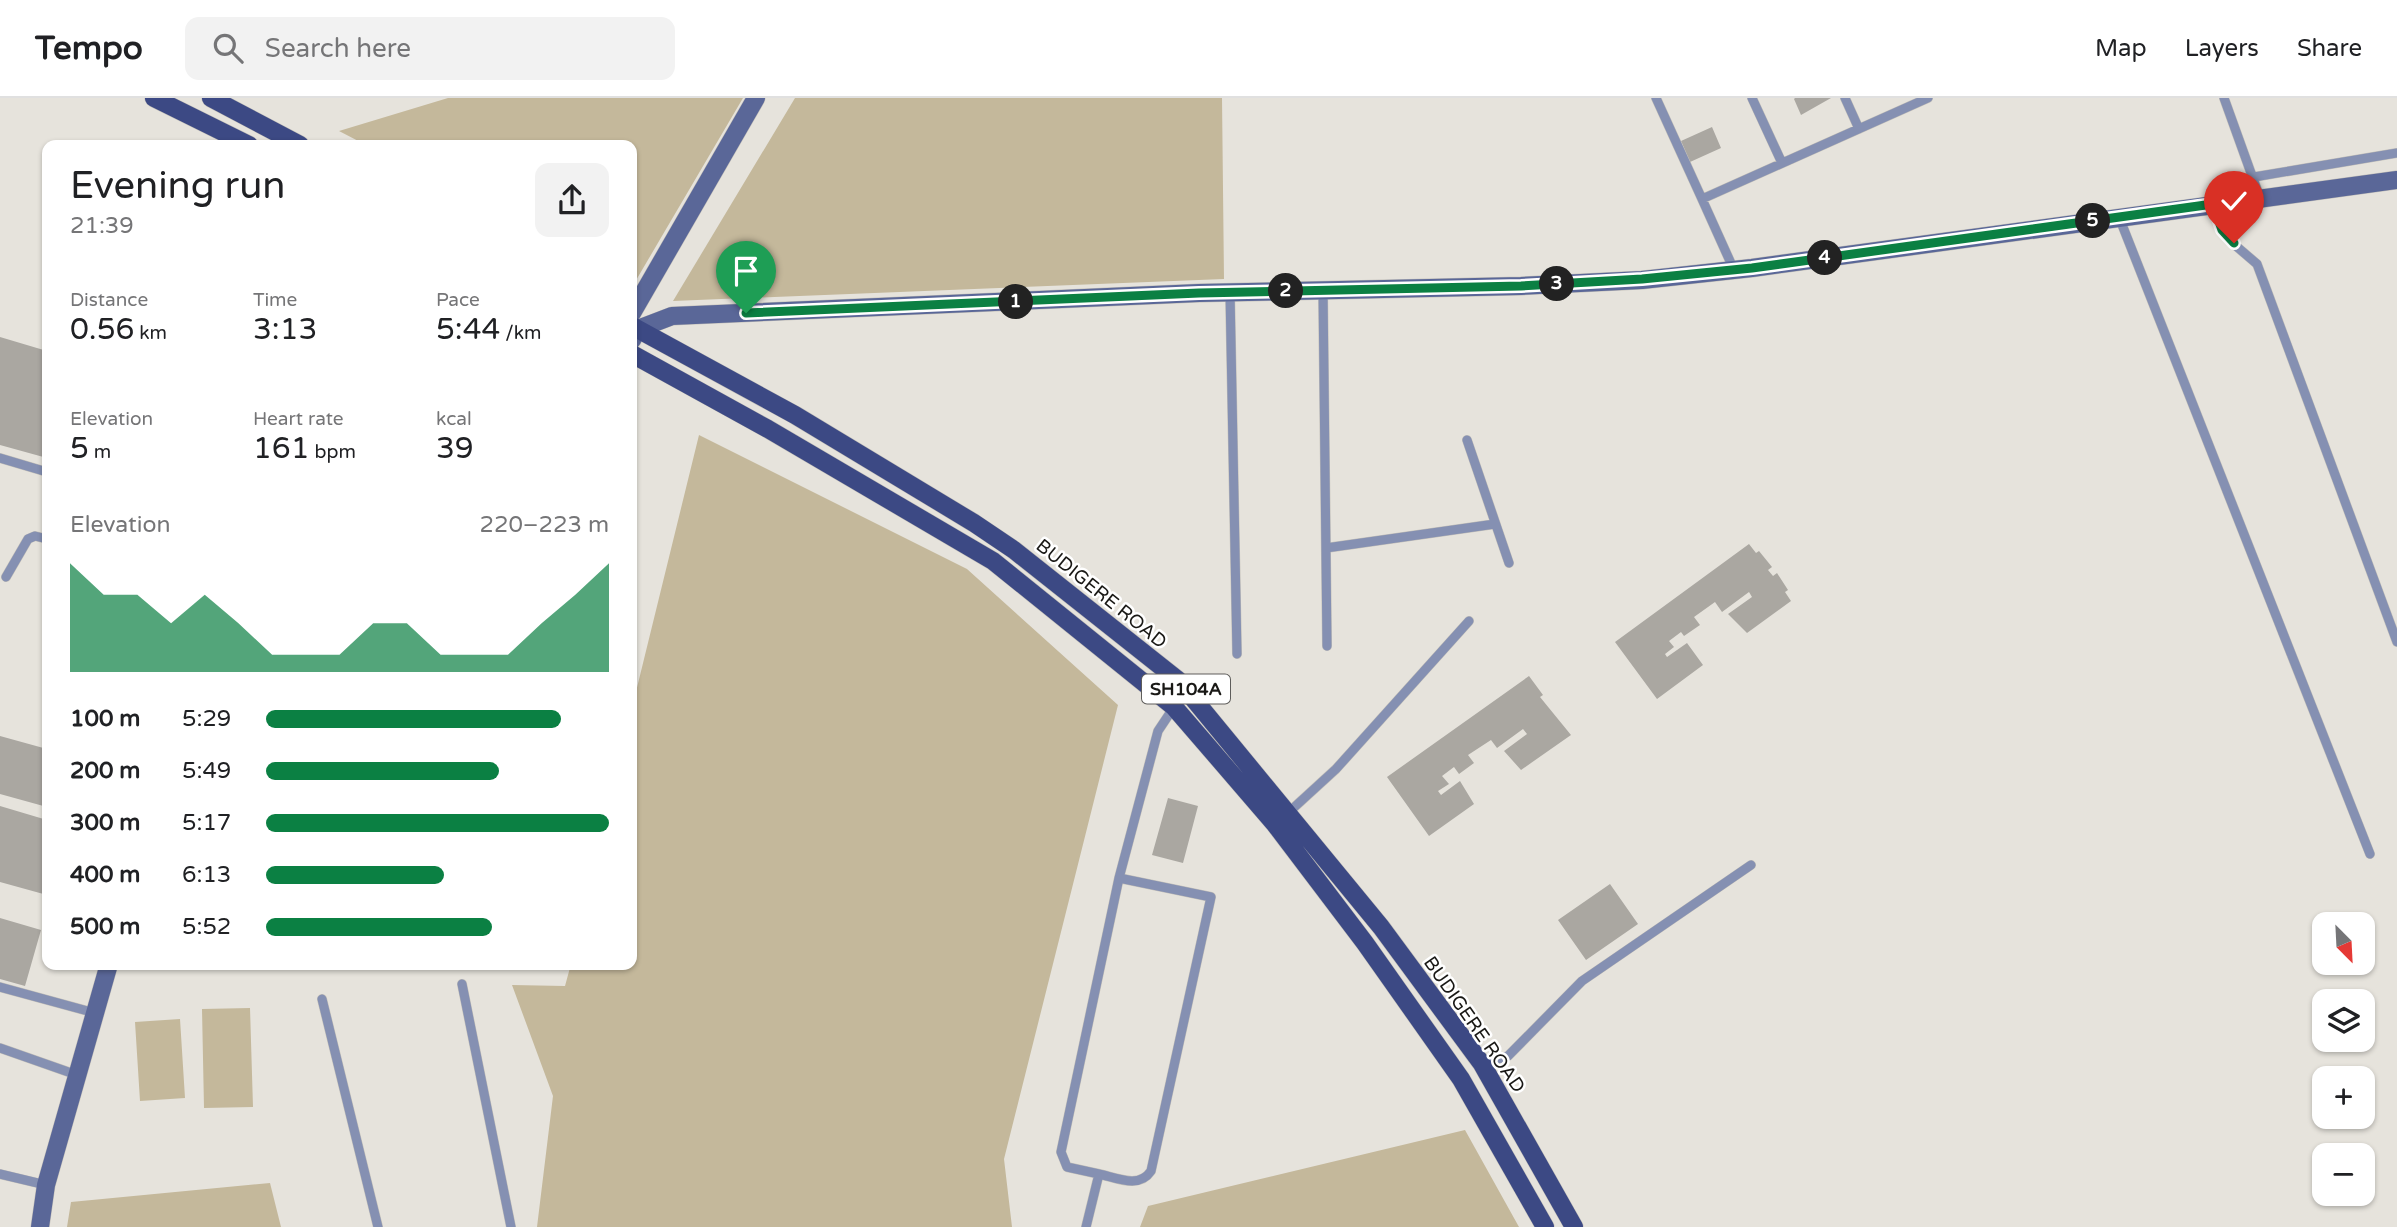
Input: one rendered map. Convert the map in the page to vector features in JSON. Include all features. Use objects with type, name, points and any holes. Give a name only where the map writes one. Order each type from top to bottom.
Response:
[{"type":"main road","points":[[155,98],[239,140]]},
{"type":"main road","points":[[211,98],[291,140]]},
{"type":"main road","name":"BUDIGERE ROAD","points":[[637,329],[795,415],[1014,550],[1178,680],[1381,927],[1482,1064],[1574,1227]]},
{"type":"main road","name":"SH104A","points":[[637,357],[780,436],[993,561],[1174,708],[1274,823],[1365,943],[1461,1079],[1545,1227]]},
{"type":"street","points":[[637,319],[755,98]]},
{"type":"street","points":[[637,326],[672,316],[1230,292],[1521,286],[1642,279],[1734,270],[2397,180]]},
{"type":"street","points":[[40,1227],[46,1185],[107,970]]},
{"type":"lane","points":[[1656,98],[1734,270]]},
{"type":"lane","points":[[1752,98],[1782,163]]},
{"type":"lane","points":[[1845,98],[1859,129]]},
{"type":"lane","points":[[1702,199],[1928,98]]},
{"type":"lane","points":[[2224,98],[2260,198]]},
{"type":"lane","points":[[2254,177],[2397,153]]},
{"type":"lane","points":[[2213,204],[2229,240],[2257,264],[2397,642]]},
{"type":"lane","points":[[2119,217],[2370,854]]},
{"type":"lane","points":[[1323,290],[1327,646]]},
{"type":"lane","points":[[1230,292],[1237,654]]},
{"type":"lane","points":[[1467,440],[1508,563]]},
{"type":"lane","points":[[0,458],[42,471]]},
{"type":"lane","points":[[1326,548],[1495,524]]},
{"type":"lane","points":[[6,577],[28,539],[35,536],[42,538]]},
{"type":"lane","points":[[1289,812],[1336,769],[1469,621]]},
{"type":"lane","points":[[1119,878],[1211,897],[1151,1171],[1145,1179],[1136,1182],[1067,1167],[1060,1152],[1119,878],[1158,732],[1174,708]]},
{"type":"lane","points":[[1482,1064],[1508,1056],[1582,981],[1751,865]]},
{"type":"lane","points":[[462,984],[511,1227]]},
{"type":"lane","points":[[0,987],[95,1013]]},
{"type":"lane","points":[[322,999],[378,1227]]},
{"type":"lane","points":[[0,1048],[78,1075]]},
{"type":"lane","points":[[0,1174],[46,1185]]},
{"type":"lane","points":[[1086,1227],[1099,1174]]},
{"type":"shaded area","points":[[448,98],[743,98],[637,279],[637,140],[356,140],[339,131]]},
{"type":"shaded area","points":[[795,98],[1222,98],[1224,279],[673,301]]},
{"type":"shaded area","points":[[699,435],[967,569],[1118,705],[1004,1159],[1012,1227],[537,1227],[553,1096],[512,985],[565,986],[569,970],[637,970],[637,688]]},
{"type":"shaded area","points":[[250,1008],[253,1107],[204,1108],[202,1009]]},
{"type":"shaded area","points":[[180,1019],[185,1098],[140,1101],[135,1022]]},
{"type":"shaded area","points":[[1465,1130],[1519,1227],[1140,1227],[1148,1206]]},
{"type":"shaded area","points":[[270,1183],[281,1227],[67,1227],[71,1202]]},
{"type":"building","points":[[1795,98],[1831,98],[1801,115],[1794,99]]},
{"type":"building","points":[[1712,127],[1721,148],[1690,162],[1681,141]]},
{"type":"building","points":[[0,337],[42,350],[42,457],[0,445]]},
{"type":"building","points":[[1749,544],[1756,553],[1759,551],[1772,567],[1768,570],[1773,576],[1777,573],[1788,590],[1785,592],[1791,601],[1747,633],[1728,614],[1752,597],[1749,592],[1722,612],[1715,602],[1694,617],[1700,625],[1684,636],[1681,632],[1669,641],[1674,647],[1665,654],[1667,657],[1687,643],[1703,665],[1657,699],[1615,642]]},
{"type":"building","points":[[1529,676],[1543,695],[1540,697],[1571,735],[1521,770],[1504,751],[1527,734],[1523,729],[1497,748],[1491,740],[1468,755],[1474,763],[1459,774],[1454,767],[1442,776],[1449,784],[1438,791],[1441,795],[1460,781],[1474,804],[1429,836],[1387,777]]},
{"type":"building","points":[[0,736],[42,748],[42,806],[0,794]]},
{"type":"building","points":[[1168,798],[1198,806],[1183,863],[1152,855]]},
{"type":"building","points":[[0,806],[42,819],[42,894],[0,882]]},
{"type":"building","points":[[1610,884],[1638,924],[1586,960],[1558,920]]},
{"type":"building","points":[[0,918],[41,930],[25,986],[0,979]]},
{"type":"route","points":[[746,313],[1199,293],[1521,286],[1642,279],[1752,268],[2213,204],[2222,230],[2234,243]]}]
